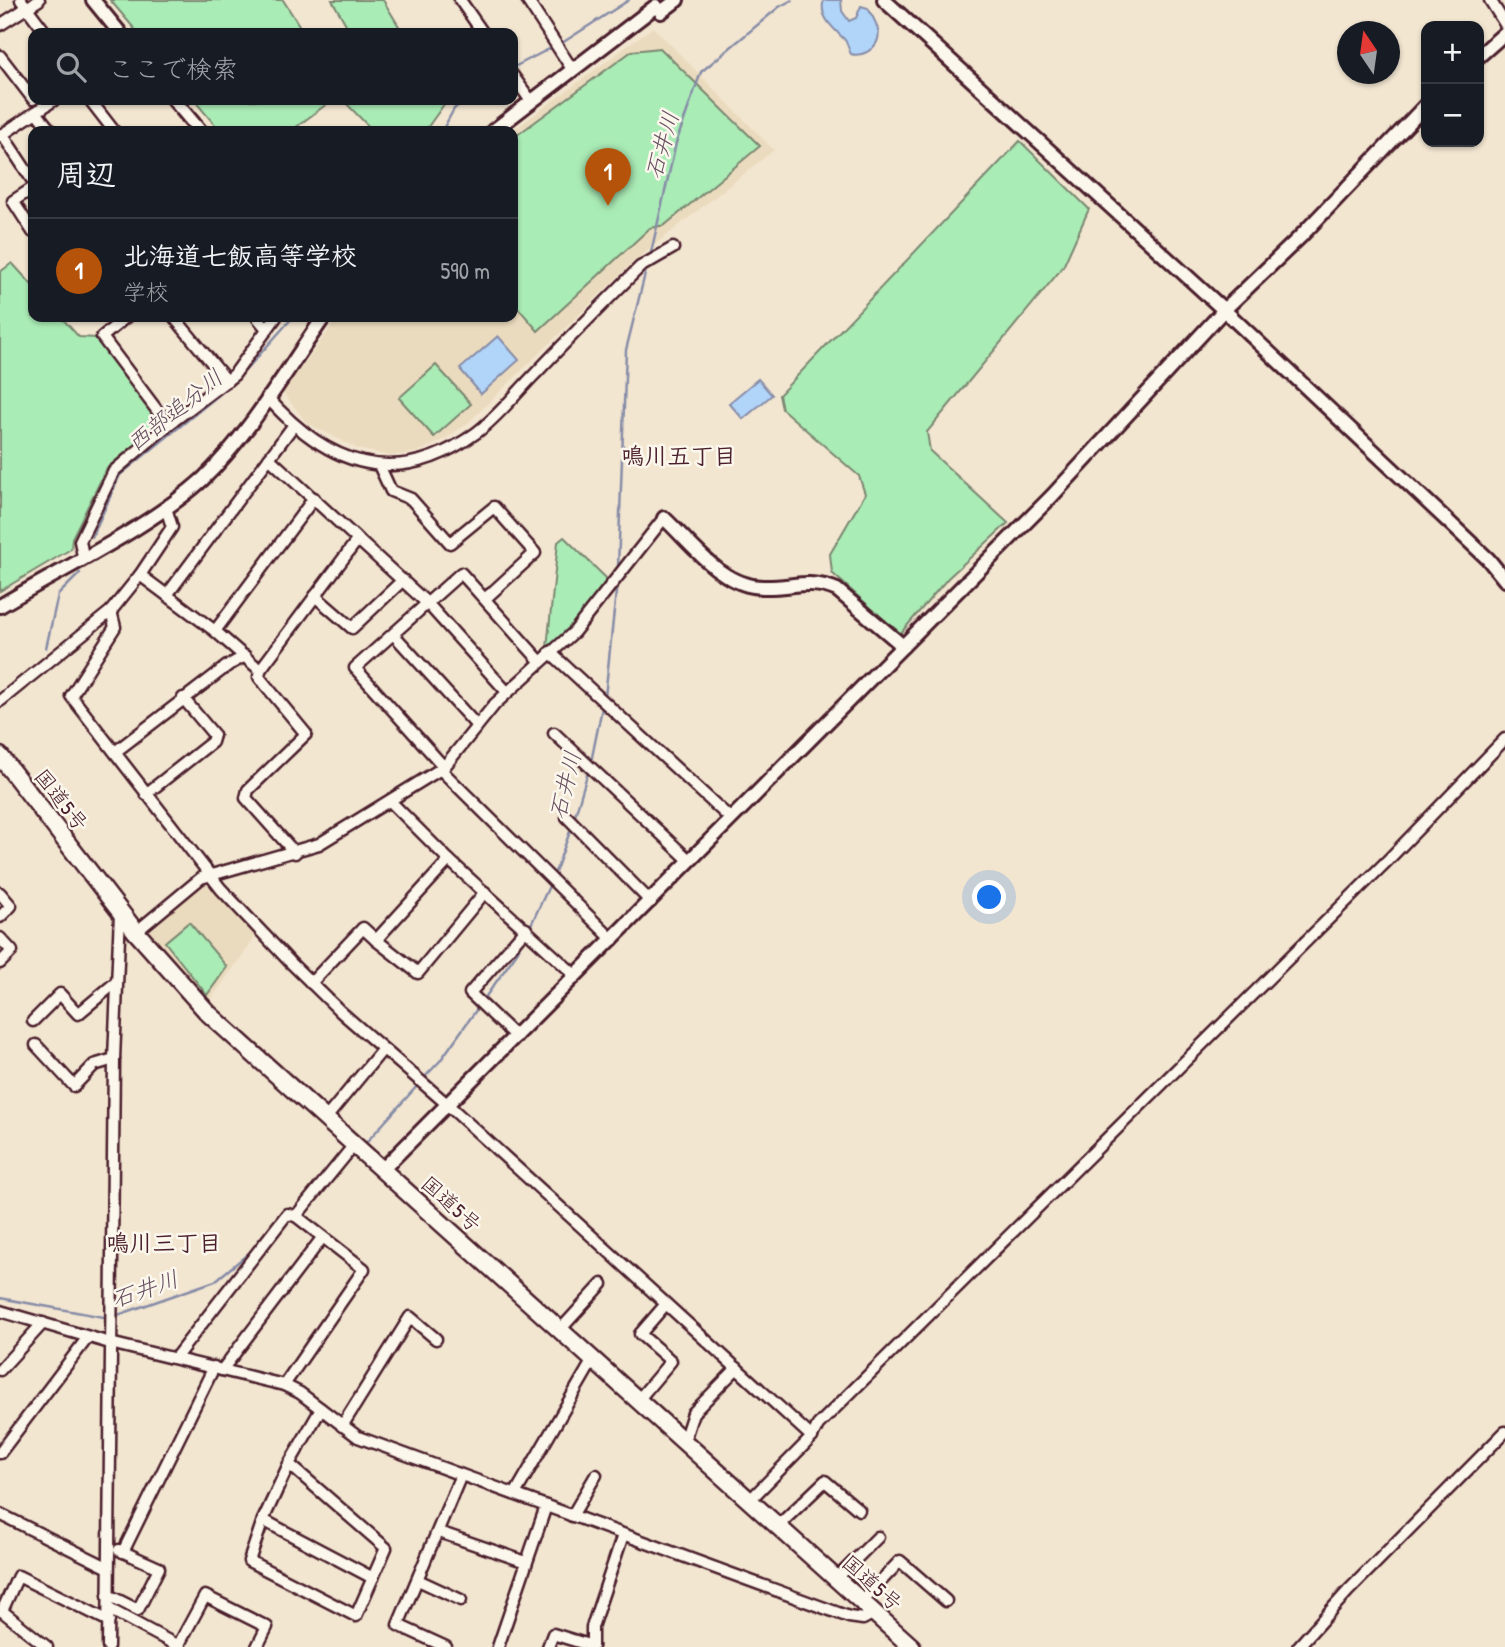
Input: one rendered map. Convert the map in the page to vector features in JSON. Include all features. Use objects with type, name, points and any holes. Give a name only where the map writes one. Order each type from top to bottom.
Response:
[{"type":"highway","name":"国道5号","points":[[0,757],[136,932],[208,1013],[912,1647]]},
{"type":"street","points":[[0,25],[24,4],[39,0]]},
{"type":"street","points":[[93,0],[116,28]]},
{"type":"street","points":[[460,0],[480,28]]},
{"type":"street","points":[[527,0],[572,69]]},
{"type":"street","points":[[499,126],[653,3],[661,12],[677,0]]},
{"type":"street","points":[[884,0],[1224,310],[1488,559],[1505,580]]},
{"type":"street","points":[[1490,0],[1505,24]]},
{"type":"street","points":[[24,4],[42,28]]},
{"type":"street","points":[[1484,52],[1505,33]]},
{"type":"street","points":[[0,56],[28,94]]},
{"type":"street","points":[[518,83],[530,101]]},
{"type":"street","points":[[28,174],[1,135],[36,105],[48,126]]},
{"type":"street","points":[[94,105],[110,126]]},
{"type":"street","points":[[178,105],[196,126]]},
{"type":"street","points":[[382,1170],[651,902],[1129,416],[1224,310],[1300,237],[1421,110]]},
{"type":"street","points":[[28,191],[13,201],[28,224]]},
{"type":"street","points":[[267,397],[293,426],[332,452],[379,465],[416,462],[435,457],[479,432],[640,267],[673,248]]},
{"type":"street","points":[[120,322],[102,337],[168,425]]},
{"type":"street","points":[[178,322],[227,381]]},
{"type":"street","points":[[261,322],[267,329]]},
{"type":"street","points":[[83,556],[80,541],[114,471],[168,425],[227,381],[272,322]]},
{"type":"street","points":[[0,606],[166,508],[205,477],[227,453],[320,322]]},
{"type":"street","points":[[167,595],[293,426]]},
{"type":"street","points":[[270,458],[428,604],[507,692]]},
{"type":"street","points":[[379,465],[391,491],[411,499],[450,544],[494,507],[536,553],[486,598]]},
{"type":"street","points":[[215,631],[314,498]]},
{"type":"street","points":[[0,701],[111,611],[140,575],[172,527],[166,508]]},
{"type":"street","points":[[136,932],[209,875],[295,853],[319,844],[442,768],[507,692],[574,632],[664,518],[733,581],[763,587],[803,582],[827,586],[837,590],[903,646]]},
{"type":"street","points":[[295,853],[246,798],[248,790],[306,734],[259,677],[260,670],[358,538]]},
{"type":"street","points":[[540,661],[461,573],[355,668],[442,768],[613,940]]},
{"type":"street","points":[[140,575],[215,631],[260,670]]},
{"type":"street","points":[[315,596],[352,628],[403,580]]},
{"type":"street","points":[[111,611],[115,627],[71,696],[209,875],[311,983],[812,1437]]},
{"type":"street","points":[[394,635],[477,726]]},
{"type":"street","points":[[550,652],[731,819]]},
{"type":"street","points":[[115,752],[184,698],[246,656]]},
{"type":"street","points":[[146,794],[212,742],[214,735],[184,698]]},
{"type":"street","points":[[554,733],[690,861]]},
{"type":"street","points":[[749,1501],[812,1437],[818,1425],[1388,860],[1505,739]]},
{"type":"street","points":[[390,801],[449,860],[576,976]]},
{"type":"street","points":[[567,817],[651,902]]},
{"type":"street","points":[[376,940],[449,860]]},
{"type":"street","points":[[311,983],[363,928],[418,973],[485,892]]},
{"type":"street","points":[[0,893],[11,905],[0,917]]},
{"type":"street","points":[[108,1647],[115,983],[120,911]]},
{"type":"street","points":[[516,1037],[470,993],[526,929]]},
{"type":"street","points":[[0,938],[12,951],[0,963]]},
{"type":"street","points":[[33,1021],[60,995],[78,1014],[115,983]]},
{"type":"street","points":[[36,1045],[74,1086],[94,1065],[114,1059]]},
{"type":"street","points":[[326,1118],[383,1049]]},
{"type":"street","points":[[296,1216],[354,1144]]},
{"type":"street","points":[[176,1357],[287,1214],[296,1216],[364,1269],[284,1385]]},
{"type":"street","points":[[123,1552],[218,1368],[322,1238]]},
{"type":"street","points":[[560,1330],[602,1284]]},
{"type":"street","points":[[639,1399],[671,1361],[640,1334],[666,1304]]},
{"type":"street","points":[[0,1311],[110,1343],[284,1385],[358,1437],[849,1617],[863,1619],[874,1613]]},
{"type":"street","points":[[341,1426],[410,1317],[436,1339]]},
{"type":"street","points":[[0,1370],[43,1323]]},
{"type":"street","points":[[0,1453],[89,1337]]},
{"type":"street","points":[[515,1494],[594,1358]]},
{"type":"street","points":[[684,1441],[693,1413],[737,1367]]},
{"type":"street","points":[[289,1464],[386,1548],[356,1616],[248,1561],[262,1520],[289,1464],[321,1409]]},
{"type":"street","points":[[1297,1647],[1348,1591],[1505,1433]]},
{"type":"street","points":[[446,1647],[398,1625],[461,1475]]},
{"type":"street","points":[[572,1516],[596,1475]]},
{"type":"street","points":[[779,1525],[825,1481],[859,1510]]},
{"type":"street","points":[[498,1647],[546,1506]]},
{"type":"street","points":[[0,1514],[107,1567]]},
{"type":"street","points":[[262,1520],[373,1578]]},
{"type":"street","points":[[439,1532],[526,1562]]},
{"type":"street","points":[[548,1647],[553,1634],[592,1647],[592,1627],[623,1535]]},
{"type":"street","points":[[836,1579],[878,1538]]},
{"type":"street","points":[[108,1548],[159,1568],[138,1610],[108,1595]]},
{"type":"street","points":[[861,1602],[900,1562],[946,1601]]},
{"type":"street","points":[[47,1647],[2,1611],[18,1576],[109,1620]]},
{"type":"street","points":[[418,1580],[461,1600]]},
{"type":"street","points":[[109,1609],[179,1646],[205,1596],[267,1627],[257,1647]]},
{"type":"shaded area","points":[[653,27],[774,150],[632,263],[468,423],[445,439],[418,452],[391,456],[358,449],[307,423],[283,393],[334,322],[518,322],[518,127]]},
{"type":"shaded area","points":[[203,881],[257,935],[209,1002],[146,929]]},
{"type":"green space","points":[[110,0],[283,0],[301,28],[134,28]]},
{"type":"green space","points":[[332,0],[383,0],[400,28],[348,28]]},
{"type":"green space","points":[[660,48],[760,146],[665,225],[650,228],[538,331],[518,308],[518,134],[632,51]]},
{"type":"green space","points":[[198,105],[325,105],[298,126],[216,126]]},
{"type":"green space","points":[[348,105],[443,105],[429,126],[368,126]]},
{"type":"green space","points":[[1020,141],[1089,209],[1063,267],[927,432],[930,451],[1008,523],[948,578],[900,634],[832,573],[830,554],[865,494],[859,476],[782,409],[779,395]]},
{"type":"green space","points":[[12,263],[28,281],[28,322],[66,322],[79,337],[96,338],[162,424],[107,468],[72,538],[71,549],[0,591],[0,272]]},
{"type":"green space","points":[[436,365],[471,404],[434,437],[399,398]]},
{"type":"green space","points":[[564,537],[607,579],[574,627],[547,648],[558,542]]},
{"type":"green space","points":[[189,922],[227,967],[207,995],[165,942]]},
{"type":"water","points":[[824,0],[841,0],[842,11],[849,21],[856,18],[861,6],[868,8],[878,32],[877,42],[873,47],[861,54],[851,54],[845,41],[825,16]]},
{"type":"water","points":[[498,336],[519,360],[481,394],[460,369]]},
{"type":"water","points":[[758,379],[772,395],[743,419],[729,403]]},
{"type":"waterway","name":"西部追分川","points":[[562,43],[629,0]]},
{"type":"waterway","name":"石井川","points":[[650,257],[676,143],[701,72],[779,7],[792,0]]},
{"type":"waterway","name":"西部追分川","points":[[518,65],[549,49]]},
{"type":"waterway","name":"西部追分川","points":[[445,126],[458,105]]},
{"type":"waterway","name":"石井川","points":[[618,568],[626,350],[647,266]]},
{"type":"waterway","name":"西部追分川","points":[[92,537],[120,475],[236,381],[289,322]]},
{"type":"waterway","name":"西部追分川","points":[[46,648],[58,595],[80,573]]},
{"type":"waterway","name":"石井川","points":[[605,697],[617,582]]},
{"type":"waterway","name":"石井川","points":[[591,762],[603,703]]},
{"type":"waterway","name":"石井川","points":[[574,819],[589,768]]},
{"type":"waterway","name":"石井川","points":[[553,878],[572,826]]},
{"type":"waterway","name":"石井川","points":[[529,929],[550,884]]},
{"type":"waterway","name":"石井川","points":[[422,1080],[440,1061],[516,954],[524,938]]},
{"type":"waterway","name":"石井川","points":[[364,1145],[418,1085]]},
{"type":"waterway","name":"石井川","points":[[333,1178],[354,1155]]},
{"type":"waterway","name":"石井川","points":[[115,1316],[215,1281],[255,1248]]},
{"type":"waterway","name":"石井川","points":[[0,1298],[109,1318]]},
{"type":"place","name":"北海道七飯高等学校","points":[[608,206]]},
{"type":"district","name":"鳴川五丁目","points":[[679,456]]},
{"type":"district","name":"鳴川三丁目","points":[[164,1243]]}]
